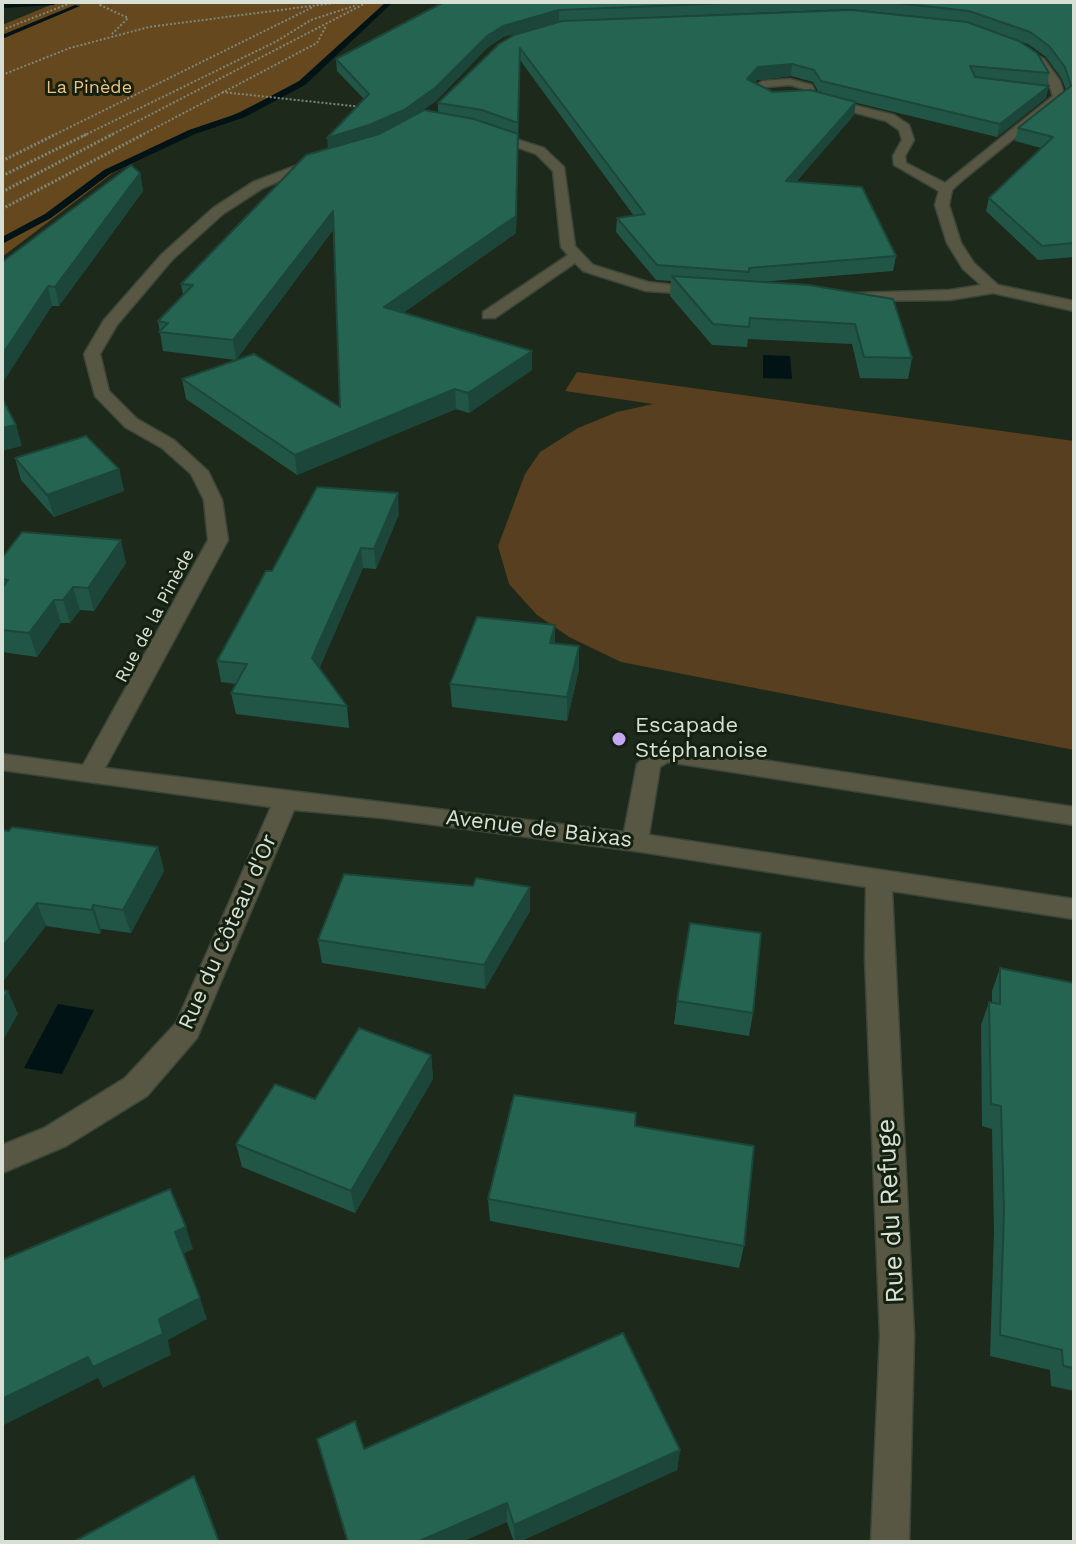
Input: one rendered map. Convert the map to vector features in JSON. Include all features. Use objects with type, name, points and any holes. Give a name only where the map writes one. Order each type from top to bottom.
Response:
[{"type":"street","points":[[993,288],[968,266],[954,243],[942,205],[946,189],[1059,97],[1050,92],[1040,61],[1022,48]]},
{"type":"street","points":[[1015,60],[1043,68]]},
{"type":"street","points":[[798,99],[898,123],[905,128],[908,140],[899,156],[900,165],[946,189]]},
{"type":"street","points":[[478,129],[540,151],[559,170],[568,247],[575,257],[607,276],[646,286],[724,294]]},
{"type":"street","name":"Rue de la Pinède","points":[[91,772],[218,540],[213,500],[199,471],[168,444],[131,423],[101,392],[92,354],[110,323],[167,257],[218,211],[258,185],[335,156]]},
{"type":"street","points":[[489,315],[575,257]]},
{"type":"street","points":[[838,298],[950,295],[993,288],[1074,306]]},
{"type":"street","points":[[635,842],[649,764],[663,753],[1074,816]]},
{"type":"street","name":"Avenue de Baixas","points":[[2,762],[286,801],[382,809],[635,842],[1074,909]]},
{"type":"street","name":"Rue du Côteau d'Or","points":[[2,1159],[55,1137],[136,1087],[187,1030],[286,801]]},
{"type":"street","name":"Rue du Refuge","points":[[879,880],[879,957],[897,1335],[890,1542]]},
{"type":"path","points":[[2,30],[73,2]]},
{"type":"path","points":[[103,2],[100,5],[128,18],[111,35]]},
{"type":"path","points":[[2,75],[111,35],[174,22],[342,2]]},
{"type":"path","points":[[2,192],[366,2]]},
{"type":"path","points":[[2,176],[277,41],[311,20],[366,2]]},
{"type":"path","points":[[2,161],[313,7]]},
{"type":"path","points":[[2,209],[317,43],[327,24]]},
{"type":"path","points":[[222,92],[373,108]]},
{"type":"shaded area","points":[[763,355],[790,356],[792,379],[763,378]]},
{"type":"shaded area","points":[[577,372],[1074,441],[1074,750],[621,662],[569,637],[537,615],[509,584],[498,546],[525,474],[540,452],[578,428],[617,412],[653,404],[565,391]]},
{"type":"shaded area","points":[[58,1004],[94,1010],[62,1074],[24,1068]]},
{"type":"green space","name":"La Pinède","points":[[58,2],[392,2],[308,79],[113,173],[2,257],[2,25]]},
{"type":"building","points":[[444,2],[756,2],[559,10],[503,26],[487,36],[435,88],[404,110],[327,138],[369,94],[336,59]]},
{"type":"building","points":[[887,2],[1074,2],[1074,243],[1042,246],[989,198],[1053,137],[1018,128],[1071,86],[1065,67],[1049,46],[1030,32],[969,11]]},
{"type":"building","points":[[851,10],[967,22],[1019,41],[1037,53],[1049,73],[970,66],[975,77],[1049,86],[1000,124],[821,81],[814,70],[792,64],[758,67],[747,79],[773,92],[810,90],[856,102],[786,181],[862,187],[896,256],[749,268],[749,272],[657,265],[617,218],[645,214],[520,48],[518,123],[482,110],[438,103],[499,44],[514,35],[562,21]]},
{"type":"building","points":[[424,110],[474,119],[518,134],[516,216],[384,307],[532,351],[468,393],[455,389],[295,455],[182,379],[254,354],[340,407],[333,211],[233,340],[159,332],[168,323],[158,321],[193,285],[181,284],[306,155],[379,134]]},
{"type":"building","points":[[131,165],[140,173],[55,287],[48,286],[2,355],[2,262]]},
{"type":"building","points":[[672,276],[809,285],[893,299],[912,358],[864,357],[855,324],[750,318],[749,327],[713,324]]},
{"type":"building","points":[[2,398],[16,425],[2,428]]},
{"type":"building","points":[[86,436],[119,469],[47,495],[15,458]]},
{"type":"building","points":[[317,487],[398,493],[374,549],[361,548],[312,658],[347,706],[231,693],[247,664],[217,661],[266,571],[272,571]]},
{"type":"building","points":[[22,532],[121,540],[88,588],[73,587],[63,600],[54,600],[29,633],[2,630],[2,588],[8,580],[2,579],[2,558]]},
{"type":"building","points":[[477,617],[555,625],[550,643],[579,646],[567,697],[450,684]]},
{"type":"building","points":[[12,827],[158,847],[123,910],[93,905],[92,910],[37,903],[2,947],[2,830],[9,831]]},
{"type":"building","points":[[344,874],[473,886],[476,878],[530,887],[484,965],[318,940]]},
{"type":"building","points":[[690,923],[761,933],[753,1013],[677,1001]]},
{"type":"building","points":[[1000,968],[1074,983],[1074,1368],[1063,1366],[1062,1350],[1000,1335],[1004,1210],[1001,1106],[991,1104],[989,1002],[1000,1004]]},
{"type":"building","points":[[359,1028],[431,1055],[351,1191],[236,1144],[275,1084],[315,1099]]},
{"type":"building","points":[[514,1095],[636,1113],[635,1126],[754,1146],[744,1246],[488,1199]]},
{"type":"building","points":[[170,1189],[186,1227],[175,1232],[200,1298],[159,1319],[163,1334],[93,1367],[88,1357],[2,1399],[2,1260]]},
{"type":"building","points":[[623,1333],[680,1450],[514,1525],[507,1503],[417,1542],[348,1542],[317,1439],[355,1421],[364,1449]]},
{"type":"building","points":[[194,1476],[219,1542],[73,1542]]},
{"type":"waterway","points":[[2,241],[48,216],[107,172],[192,132],[242,115],[302,83],[390,2]]},
{"type":"waterway","points":[[2,6],[54,3]]},
{"type":"waterway","points":[[2,37],[77,6]]},
{"type":"place","name":"Escapade Stéphanoise","points":[[619,739]]}]
